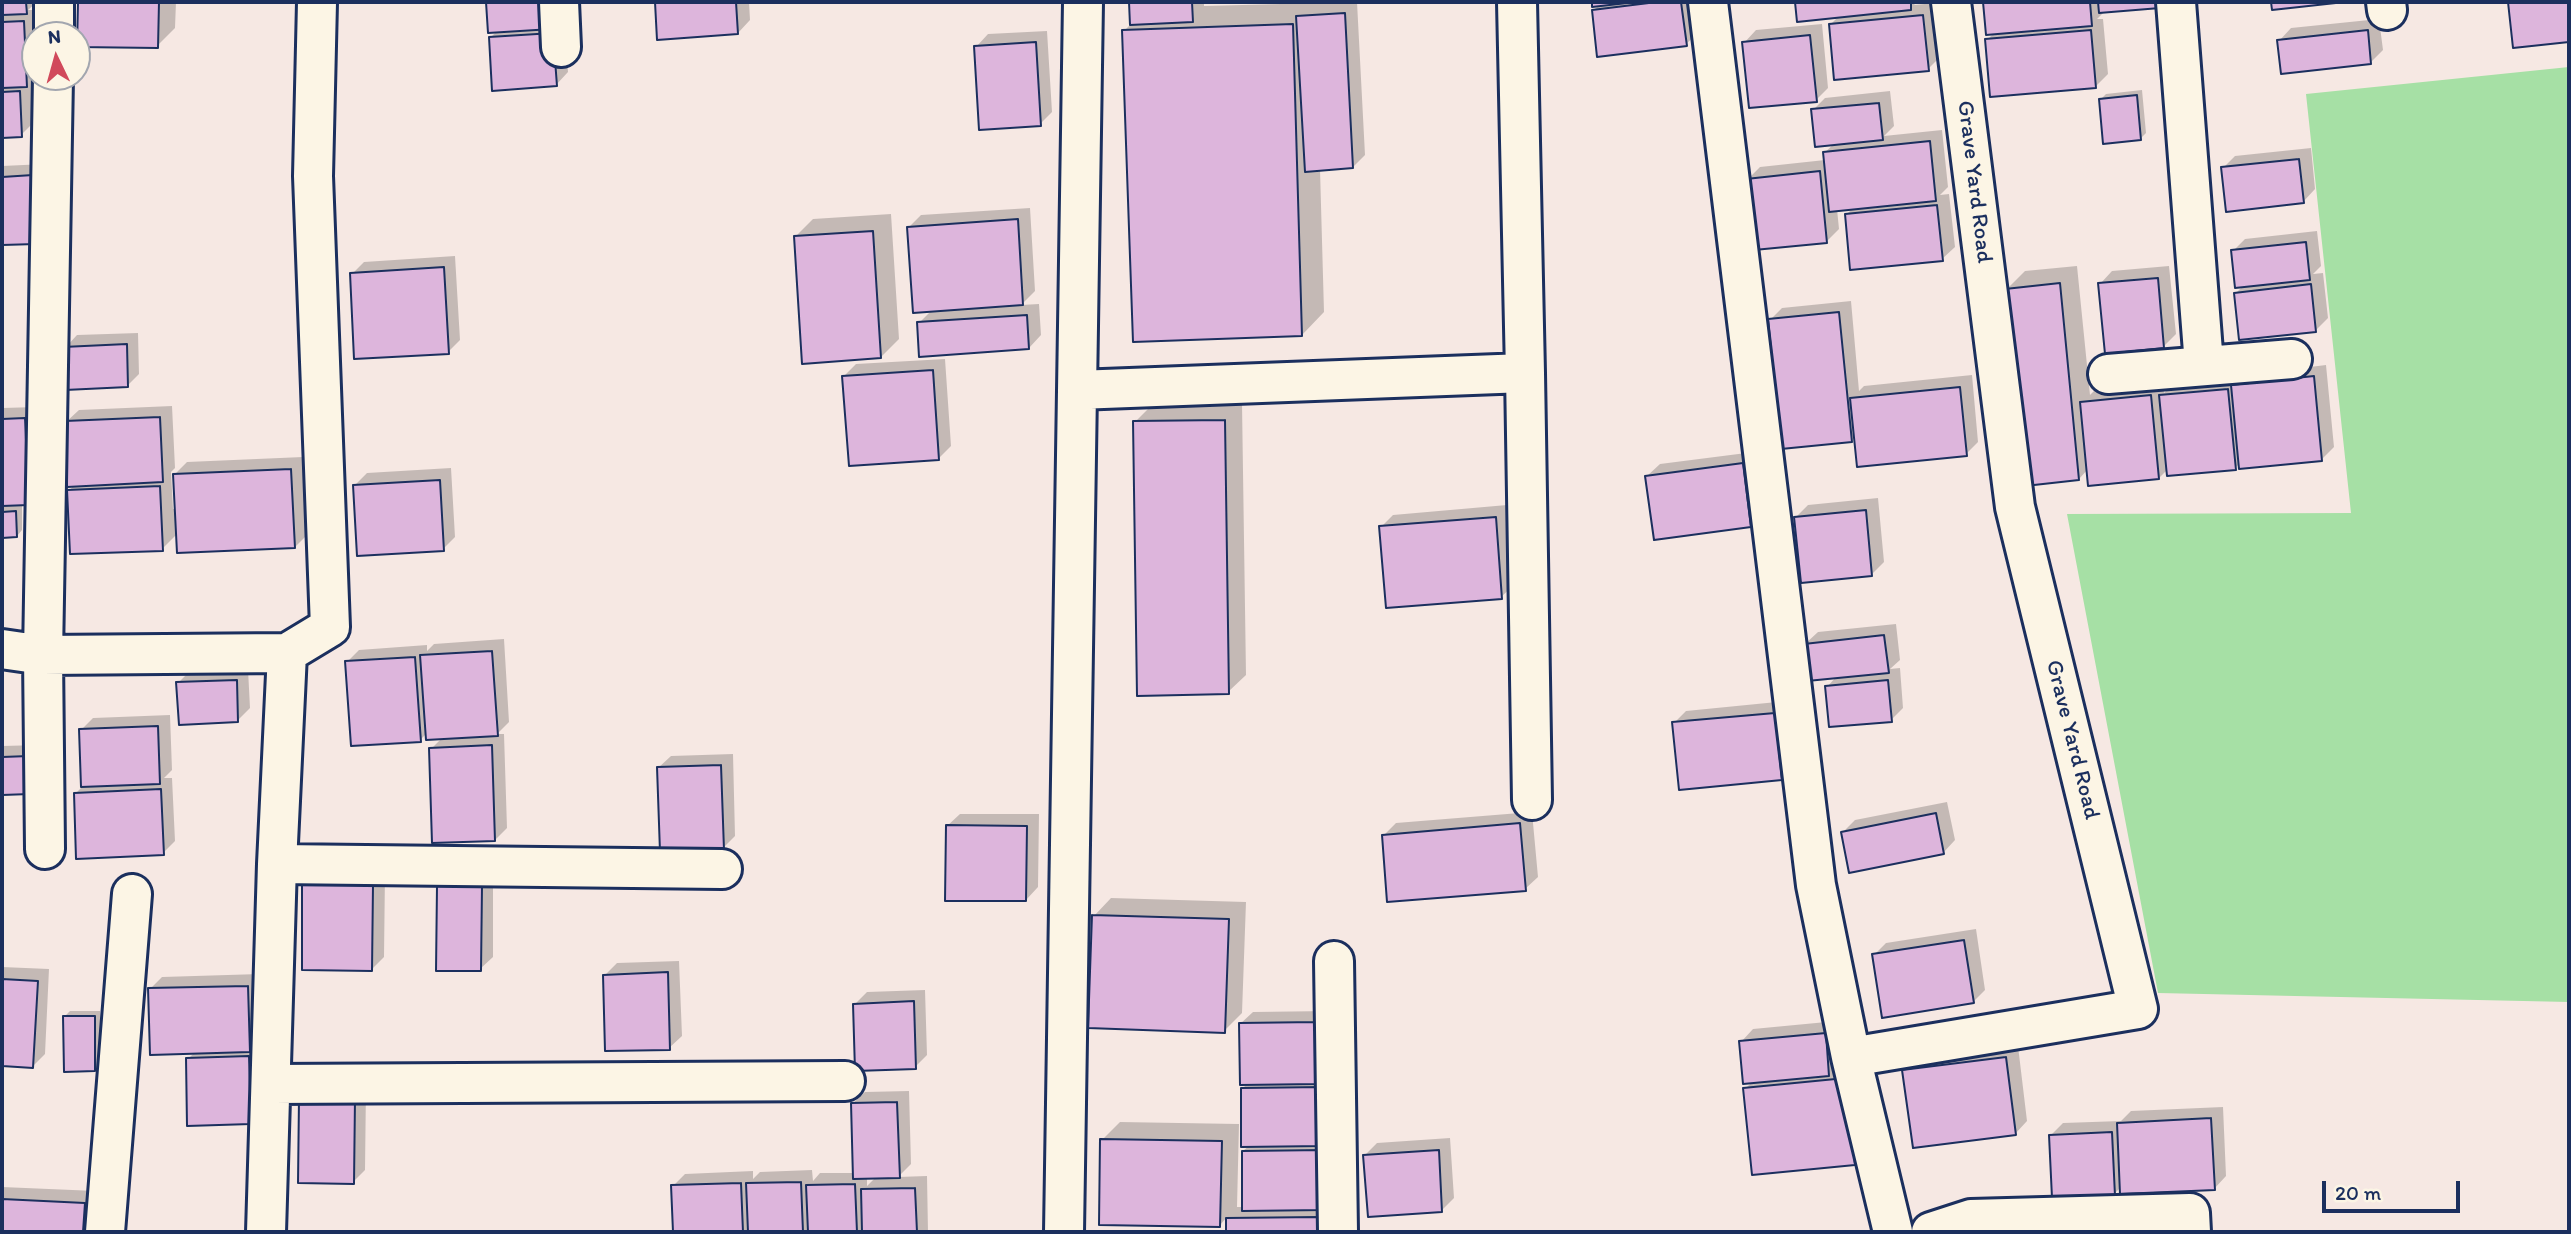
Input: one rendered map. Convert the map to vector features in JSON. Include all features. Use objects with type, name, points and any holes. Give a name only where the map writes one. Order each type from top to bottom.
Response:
[{"type":"street","points":[[54,2],[54,21]]},
{"type":"street","points":[[2,649],[43,654],[287,653],[330,627],[313,176],[317,2]]},
{"type":"street","points":[[559,2],[561,47]]},
{"type":"street","points":[[1063,1232],[1083,2]]},
{"type":"street","points":[[1517,2],[1532,800]]},
{"type":"street","points":[[1708,2],[1816,886],[1851,1056],[1893,1232]]},
{"type":"street","name":"Grave Yard Road","points":[[1851,1056],[2138,1009],[2015,508],[1951,2]]},
{"type":"street","points":[[2176,2],[2204,365]]},
{"type":"street","points":[[45,849],[43,654],[53,91]]},
{"type":"street","points":[[2108,374],[2292,359]]},
{"type":"street","points":[[1077,390],[1525,373]]},
{"type":"street","points":[[266,1232],[277,864],[287,653]]},
{"type":"street","points":[[277,864],[722,869]]},
{"type":"street","points":[[105,1232],[132,894]]},
{"type":"street","points":[[1334,961],[1338,1232]]},
{"type":"street","points":[[272,1084],[845,1081]]},
{"type":"street","points":[[1931,1232],[1971,1219],[2190,1213],[2191,1232]]},
{"type":"green space","points":[[2569,67],[2569,1002],[2158,993],[2067,514],[2351,513],[2306,94]]},
{"type":"building","points":[[2,2],[26,2],[27,14],[2,15]]},
{"type":"building","points":[[78,2],[159,2],[158,48],[91,47],[91,21],[78,21]]},
{"type":"building","points":[[486,2],[550,2],[552,29],[488,33]]},
{"type":"building","points":[[655,2],[736,2],[738,34],[657,40]]},
{"type":"building","points":[[1129,2],[1192,2],[1193,22],[1130,25]]},
{"type":"building","points":[[1592,2],[1636,2],[1592,7]]},
{"type":"building","points":[[1657,2],[1681,2],[1687,46],[1597,57],[1592,10]]},
{"type":"building","points":[[1795,2],[1911,2],[1911,10],[1797,22]]},
{"type":"building","points":[[1983,2],[2090,2],[2092,26],[1986,35]]},
{"type":"building","points":[[2098,2],[2160,2],[2160,8],[2099,13]]},
{"type":"building","points":[[2271,2],[2345,2],[2272,10]]},
{"type":"building","points":[[2508,2],[2569,2],[2569,42],[2513,48]]},
{"type":"building","points":[[1345,13],[1353,168],[1305,172],[1296,16]]},
{"type":"building","points":[[1923,15],[1929,71],[1834,80],[1829,24]]},
{"type":"building","points":[[21,21],[21,87],[2,88],[2,22]]},
{"type":"building","points":[[1293,24],[1302,336],[1133,342],[1122,30]]},
{"type":"building","points":[[2091,30],[2096,88],[1990,97],[1985,39]]},
{"type":"building","points":[[2368,30],[2371,64],[2281,74],[2277,40]]},
{"type":"building","points":[[553,33],[557,86],[492,91],[489,37]]},
{"type":"building","points":[[1810,35],[1817,102],[1749,108],[1742,42]]},
{"type":"building","points":[[1036,42],[1041,126],[979,130],[974,46]]},
{"type":"building","points":[[20,91],[22,137],[2,138],[2,92]]},
{"type":"building","points":[[2137,95],[2141,140],[2103,144],[2099,99]]},
{"type":"building","points":[[1879,103],[1883,140],[1815,147],[1811,109]]},
{"type":"building","points":[[1930,141],[1936,201],[1829,212],[1823,152]]},
{"type":"building","points":[[2299,159],[2304,203],[2226,212],[2221,167]]},
{"type":"building","points":[[1820,171],[1827,243],[1754,250],[1746,179]]},
{"type":"building","points":[[33,175],[36,244],[2,245],[2,177]]},
{"type":"building","points":[[1937,205],[1943,261],[1850,270],[1845,214]]},
{"type":"building","points":[[1018,219],[1023,305],[913,313],[907,227]]},
{"type":"building","points":[[873,231],[881,358],[802,364],[794,236]]},
{"type":"building","points":[[2306,242],[2310,280],[2235,288],[2231,250]]},
{"type":"building","points":[[444,267],[449,354],[354,359],[350,273]]},
{"type":"building","points":[[2158,278],[2164,348],[2105,354],[2098,283]]},
{"type":"building","points":[[2060,283],[2079,480],[2025,486],[2005,289]]},
{"type":"building","points":[[2311,284],[2316,332],[2239,340],[2234,293]]},
{"type":"building","points":[[1839,312],[1852,442],[1781,449],[1768,319]]},
{"type":"building","points":[[1027,315],[1029,349],[919,357],[917,322]]},
{"type":"building","points":[[127,344],[128,387],[65,390],[63,347]]},
{"type":"building","points":[[933,370],[939,460],[849,466],[842,376]]},
{"type":"building","points":[[2314,376],[2322,461],[2239,469],[2231,385]]},
{"type":"building","points":[[1960,387],[1967,456],[1857,467],[1850,398]]},
{"type":"building","points":[[2228,389],[2236,470],[2167,476],[2159,395]]},
{"type":"building","points":[[2151,395],[2159,479],[2088,486],[2080,402]]},
{"type":"building","points":[[160,417],[163,482],[67,487],[65,421]]},
{"type":"building","points":[[25,418],[29,505],[2,506],[2,419]]},
{"type":"building","points":[[1225,420],[1229,694],[1137,696],[1133,421]]},
{"type":"building","points":[[1743,463],[1751,527],[1654,540],[1645,476]]},
{"type":"building","points":[[291,469],[295,548],[177,553],[173,474]]},
{"type":"building","points":[[440,480],[444,551],[357,556],[353,485]]},
{"type":"building","points":[[160,486],[163,551],[70,554],[67,490]]},
{"type":"building","points":[[1866,510],[1872,576],[1801,583],[1794,517]]},
{"type":"building","points":[[16,511],[17,537],[2,538],[2,512]]},
{"type":"building","points":[[1496,517],[1502,599],[1386,608],[1379,526]]},
{"type":"building","points":[[1884,635],[1889,673],[1807,681],[1804,644]]},
{"type":"building","points":[[492,651],[498,736],[426,740],[420,655]]},
{"type":"building","points":[[415,657],[421,742],[351,746],[345,661]]},
{"type":"building","points":[[237,680],[238,722],[179,725],[176,682]]},
{"type":"building","points":[[1888,680],[1892,722],[1829,727],[1825,686]]},
{"type":"building","points":[[1775,713],[1782,780],[1679,790],[1672,722]]},
{"type":"building","points":[[158,726],[160,784],[81,787],[79,729]]},
{"type":"building","points":[[492,745],[495,841],[432,843],[429,748]]},
{"type":"building","points":[[29,756],[30,794],[2,795],[2,757]]},
{"type":"building","points":[[721,765],[724,850],[660,852],[657,767]]},
{"type":"building","points":[[161,789],[164,855],[76,859],[74,793]]},
{"type":"building","points":[[1936,813],[1944,854],[1849,873],[1841,832]]},
{"type":"building","points":[[1520,823],[1526,891],[1387,902],[1382,835]]},
{"type":"building","points":[[946,825],[1027,826],[1026,901],[945,901]]},
{"type":"building","points":[[302,884],[373,885],[372,971],[302,970]]},
{"type":"building","points":[[437,886],[482,886],[481,971],[436,971]]},
{"type":"building","points":[[1092,915],[1229,919],[1225,1033],[1088,1028]]},
{"type":"building","points":[[1964,940],[1974,1003],[1882,1018],[1872,954]]},
{"type":"building","points":[[668,972],[670,1050],[605,1051],[603,975]]},
{"type":"building","points":[[2,979],[38,981],[33,1068],[2,1066]]},
{"type":"building","points":[[248,986],[250,1052],[150,1055],[148,988]]},
{"type":"building","points":[[914,1001],[916,1069],[855,1071],[853,1004]]},
{"type":"building","points":[[63,1016],[95,1016],[95,1071],[64,1072]]},
{"type":"building","points":[[1317,1022],[1318,1084],[1240,1085],[1239,1023]]},
{"type":"building","points":[[1826,1033],[1829,1076],[1743,1084],[1739,1041]]},
{"type":"building","points":[[249,1056],[251,1124],[187,1126],[186,1058]]},
{"type":"building","points":[[2006,1057],[2016,1135],[1913,1148],[1902,1070]]},
{"type":"building","points":[[1846,1078],[1855,1165],[1752,1175],[1743,1088]]},
{"type":"building","points":[[1323,1087],[1323,1146],[1241,1147],[1241,1088]]},
{"type":"building","points":[[299,1098],[355,1098],[354,1184],[298,1183]]},
{"type":"building","points":[[897,1102],[900,1178],[853,1179],[851,1103]]},
{"type":"building","points":[[2211,1118],[2215,1190],[2120,1194],[2117,1123]]},
{"type":"building","points":[[2112,1132],[2115,1196],[2052,1198],[2049,1135]]},
{"type":"building","points":[[1100,1139],[1222,1141],[1220,1227],[1099,1225]]},
{"type":"building","points":[[1325,1150],[1325,1210],[1242,1211],[1242,1151]]},
{"type":"building","points":[[1439,1150],[1442,1212],[1368,1217],[1363,1155]]},
{"type":"building","points":[[801,1182],[803,1232],[748,1232],[746,1183]]},
{"type":"building","points":[[741,1183],[743,1232],[673,1232],[671,1185]]},
{"type":"building","points":[[855,1184],[857,1232],[808,1232],[806,1185]]},
{"type":"building","points":[[915,1188],[917,1232],[862,1232],[861,1189]]},
{"type":"building","points":[[2,1199],[85,1203],[83,1232],[2,1232]]},
{"type":"building","points":[[1319,1217],[1319,1232],[1226,1232],[1226,1218]]}]
